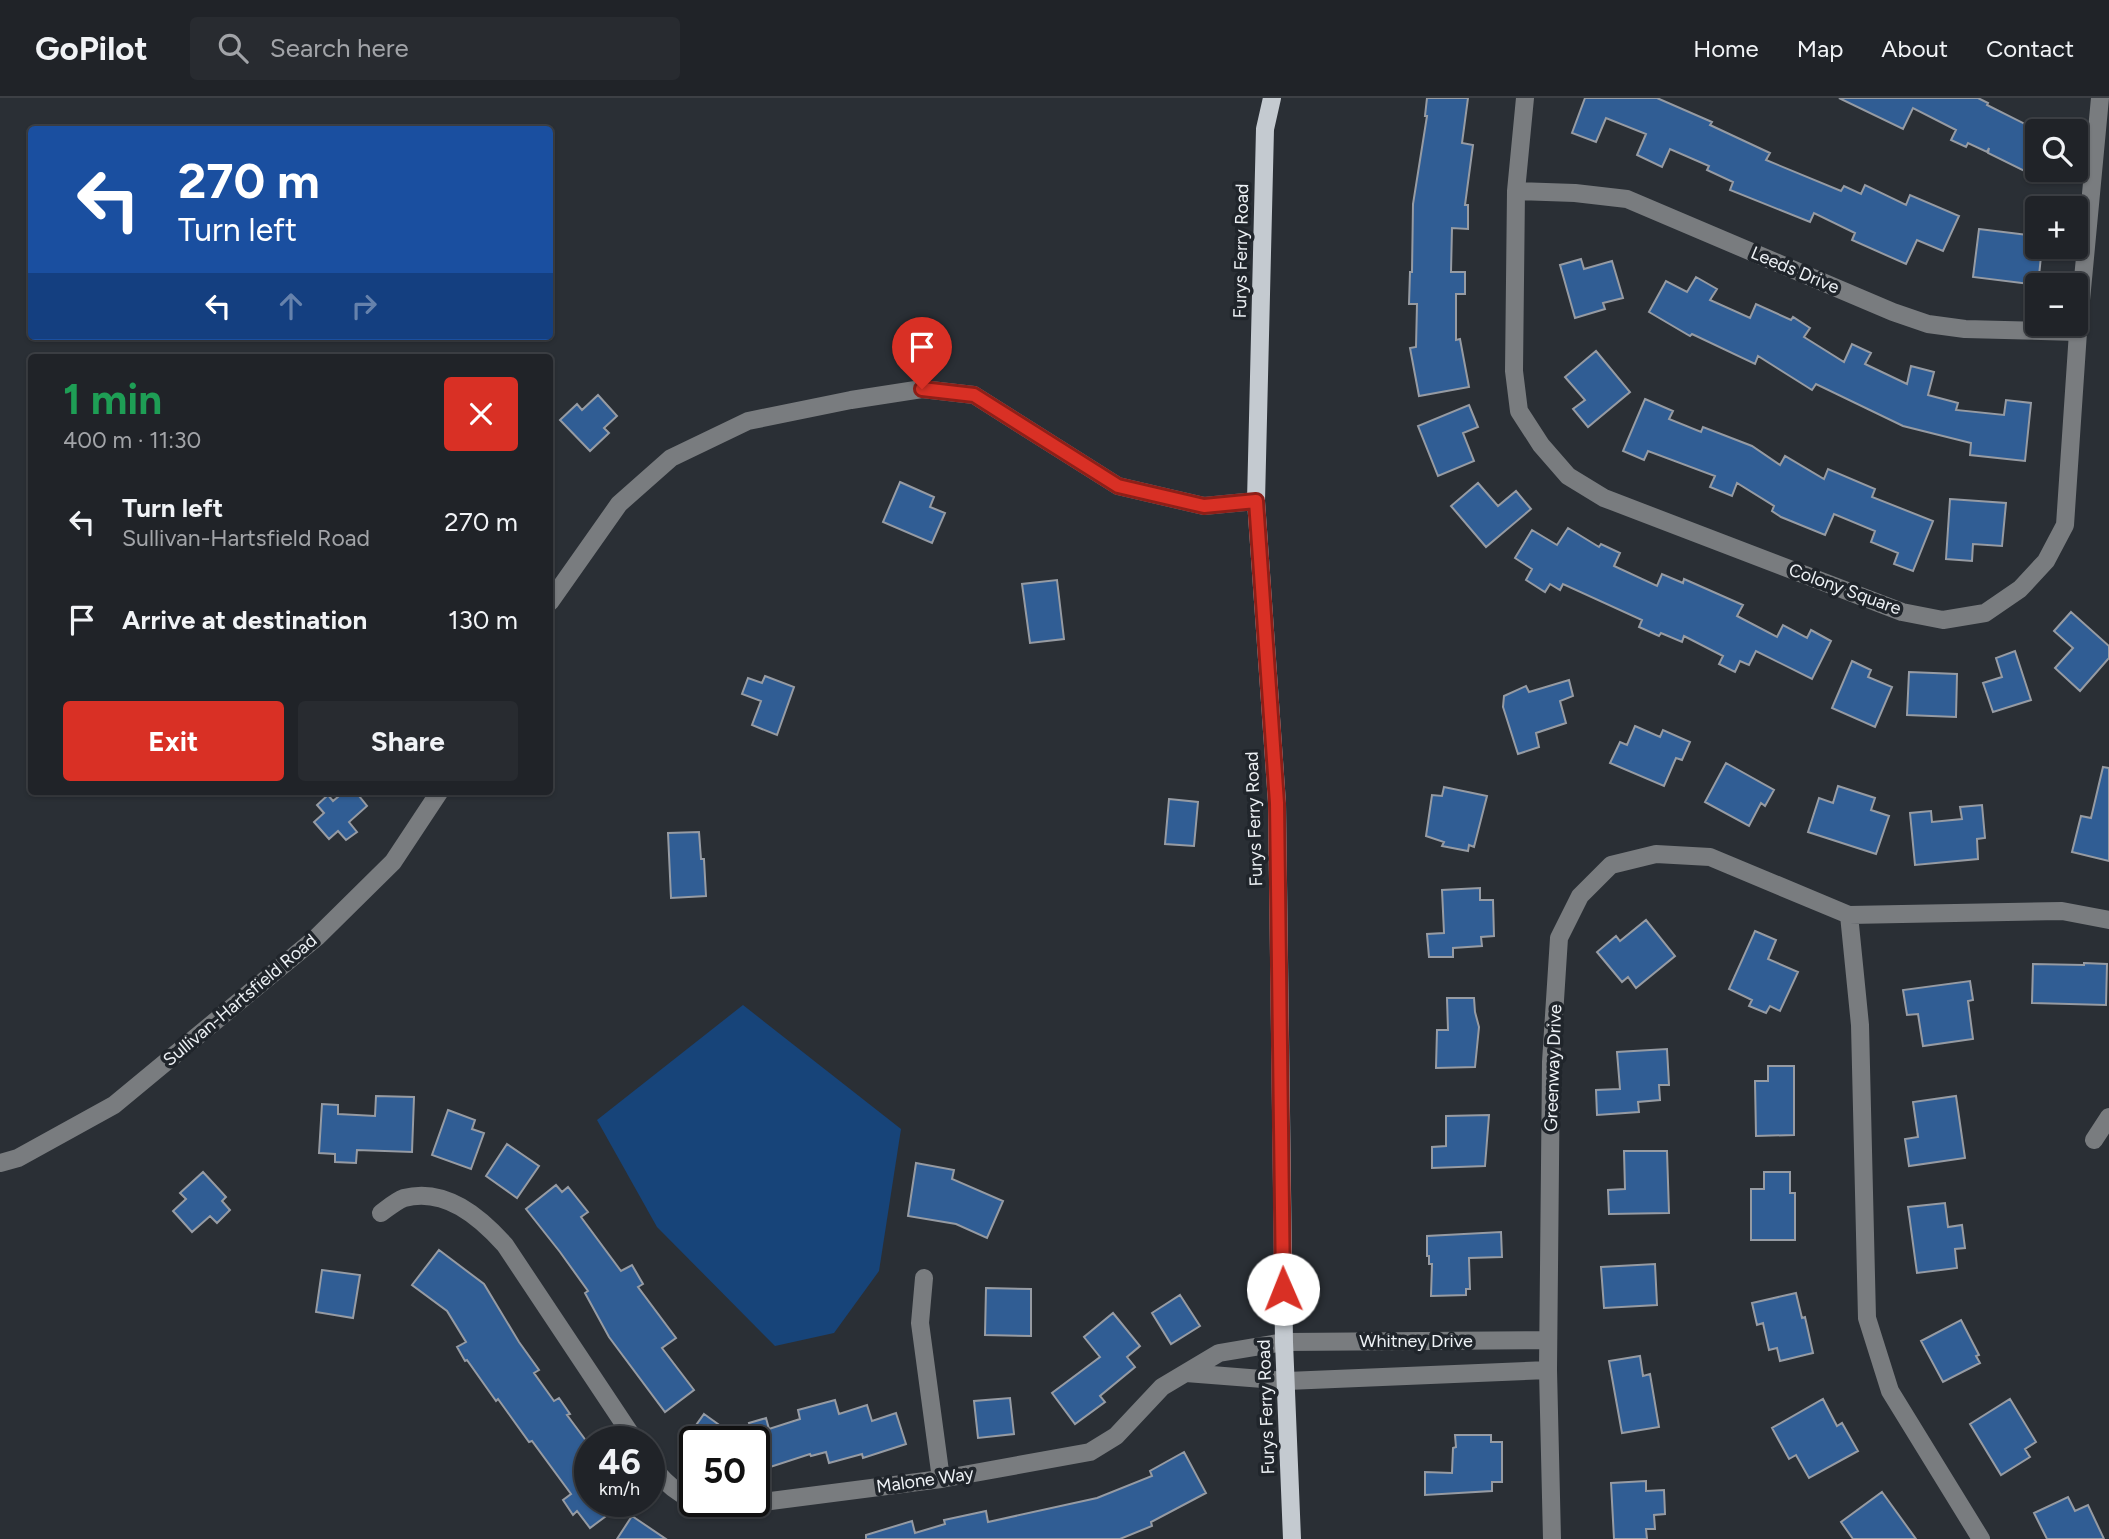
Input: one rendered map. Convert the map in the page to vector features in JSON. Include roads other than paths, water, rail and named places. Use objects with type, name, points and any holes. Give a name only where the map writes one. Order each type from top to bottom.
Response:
[{"type":"main road","name":"Furys Ferry Road","points":[[1272,98],[1265,129],[1256,501],[1277,803],[1284,1342],[1292,1539]]},
{"type":"street","name":"Colony Square","points":[[1525,98],[1517,191],[1514,371],[1519,411],[1541,445],[1568,477],[1604,498],[1902,612],[1943,620],[1985,613],[2020,589],[2046,561],[2065,525],[2078,336]]},
{"type":"street","name":"Colony Square","points":[[2084,273],[2100,98]]},
{"type":"street","name":"Leeds Drive","points":[[1517,191],[1575,193],[1627,199],[1881,307],[1928,324],[1965,329],[2025,331]]},
{"type":"street","points":[[553,598],[619,504],[671,458],[748,421],[922,389],[974,395],[1118,486],[1204,506],[1256,501]]},
{"type":"street","name":"Sullivan-Hartsfield Road","points":[[0,1163],[18,1158],[114,1105],[317,937],[393,862],[437,795]]},
{"type":"street","name":"Greenway Drive","points":[[1552,1539],[1548,1370],[1551,1062],[1559,938],[1580,896],[1611,865],[1656,854],[1710,857],[1849,915],[2062,911],[2109,920]]},
{"type":"street","points":[[1849,915],[1860,1025],[1867,1318],[1890,1391],[1981,1539]]},
{"type":"street","points":[[2094,1140],[2109,1117]]},
{"type":"street","points":[[381,1213],[402,1199],[433,1197],[449,1201],[470,1212],[489,1227],[505,1245],[625,1426]]},
{"type":"street","points":[[925,1278],[920,1323],[941,1479]]},
{"type":"street","name":"Whitney Drive","points":[[1284,1342],[1548,1340]]},
{"type":"street","name":"Malone Way","points":[[665,1481],[674,1491],[692,1501],[724,1507],[941,1479],[1090,1452],[1116,1436],[1162,1387],[1219,1353],[1284,1342]]},
{"type":"street","name":"Whitney Drive","points":[[1287,1381],[1548,1370]]},
{"type":"street","points":[[1186,1373],[1287,1381]]}]
